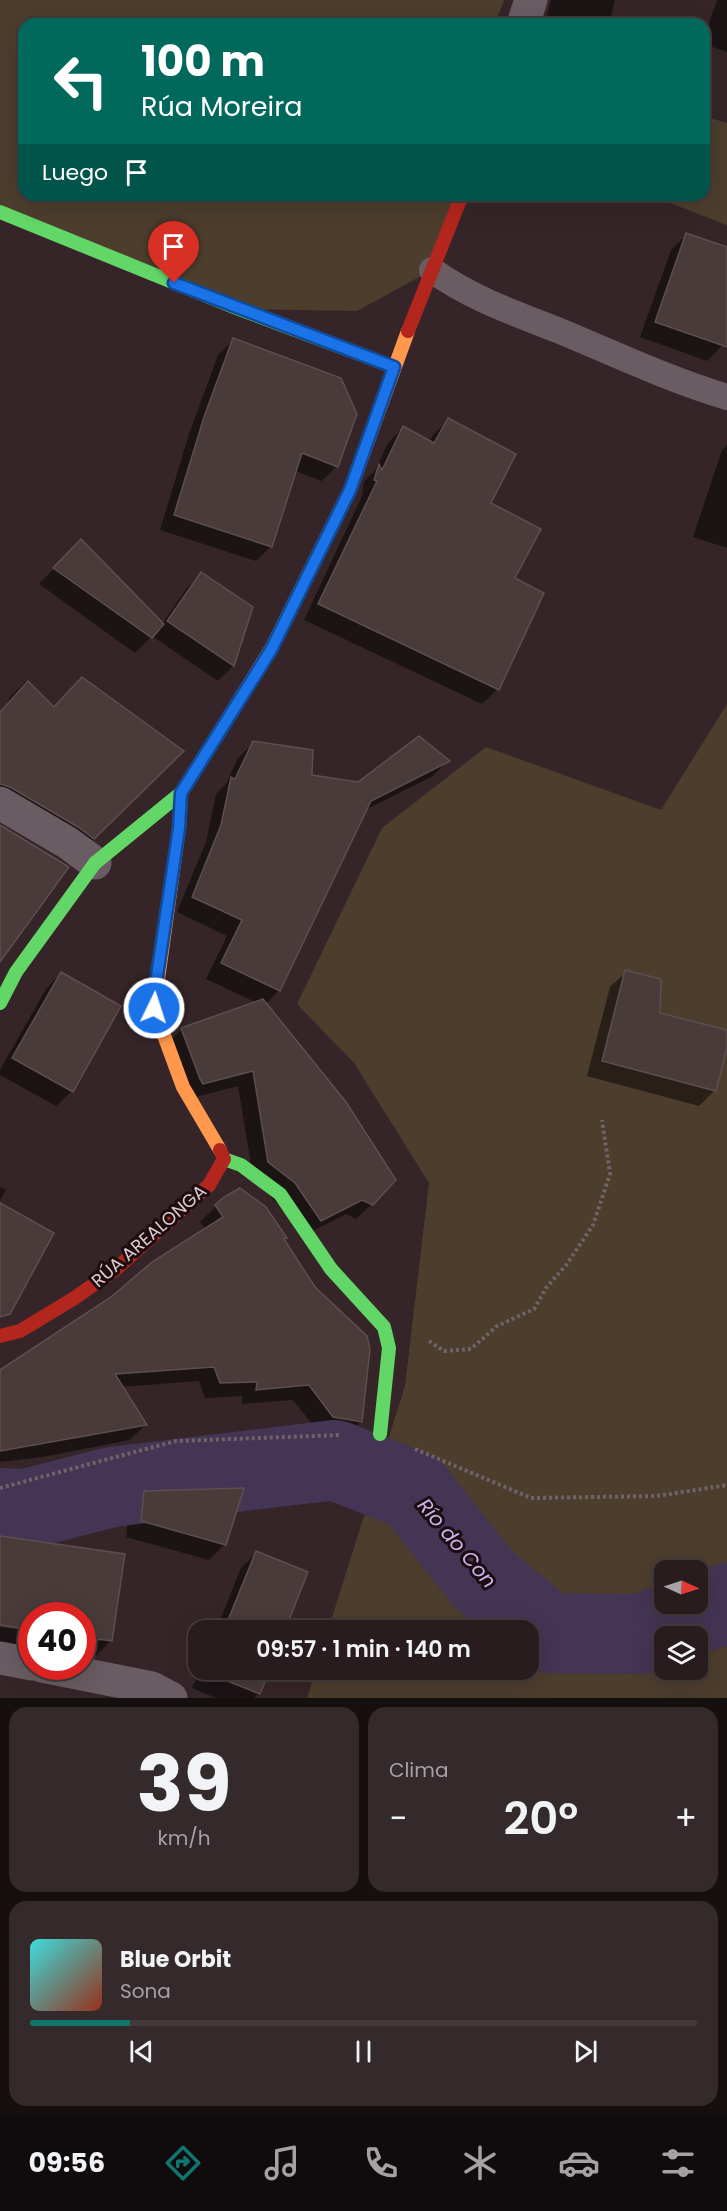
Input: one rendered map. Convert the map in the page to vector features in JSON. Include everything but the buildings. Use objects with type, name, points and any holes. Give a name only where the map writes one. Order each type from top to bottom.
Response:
[{"type":"street","points":[[525,18],[531,0]]},
{"type":"street","points":[[0,1003],[16,972],[95,863],[181,793],[271,650],[350,490],[394,367],[460,201]]},
{"type":"street","points":[[0,212],[239,309],[394,367]]},
{"type":"street","points":[[181,793],[179,828],[154,1008],[183,1087],[216,1140],[224,1159],[241,1165],[280,1194],[331,1269],[384,1327],[389,1348],[380,1434]]},
{"type":"street","points":[[0,803],[68,843],[95,863]]},
{"type":"street","name":"RÚA AREALONGA","points":[[0,1336],[20,1331],[73,1299],[116,1269],[209,1185],[224,1159]]},
{"type":"street","points":[[0,1658],[18,1661]]},
{"type":"street","points":[[96,1677],[152,1688],[171,1698]]},
{"type":"lane","points":[[432,270],[450,283],[504,308],[693,387],[727,397]]},
{"type":"path","points":[[384,1327],[417,1332],[444,1351],[471,1349],[497,1326],[534,1309],[546,1288],[567,1264],[593,1225],[610,1174],[602,1120]]},
{"type":"shaded area","points":[[0,0],[504,0],[497,18],[18,18],[18,201],[460,201],[432,270],[357,311],[239,309],[0,212]]},
{"type":"shaded area","points":[[710,118],[727,123],[727,225],[665,201],[710,201]]},
{"type":"shaded area","points":[[727,704],[727,1698],[307,1698],[313,1680],[539,1680],[539,1620],[331,1620],[405,1386],[429,1183],[354,1063],[297,1004],[382,828],[486,747],[661,810]]},
{"type":"waterway","name":"Río do Con","points":[[0,1508],[26,1509],[112,1487],[335,1460],[414,1491],[483,1579],[548,1633],[640,1634],[727,1603]]},
{"type":"traffic: fast","points":[[0,212],[239,309],[394,367]]},
{"type":"traffic: fast","points":[[0,1003],[16,972],[95,863],[181,793],[220,731]]},
{"type":"traffic: fast","points":[[224,1159],[241,1165],[280,1194],[331,1269],[384,1327],[389,1348],[380,1434]]},
{"type":"traffic: slow","points":[[220,731],[271,649],[350,490],[408,331]]},
{"type":"traffic: slow","points":[[181,793],[179,828],[154,1008],[183,1087],[220,1150]]},
{"type":"traffic: jam","points":[[408,331],[460,201]]},
{"type":"traffic: jam","points":[[0,1336],[20,1331],[73,1299],[116,1269],[209,1185],[224,1159],[220,1150]]},
{"type":"route","points":[[154,1008],[179,828],[181,793],[271,650],[350,490],[394,367],[174,283]]}]
